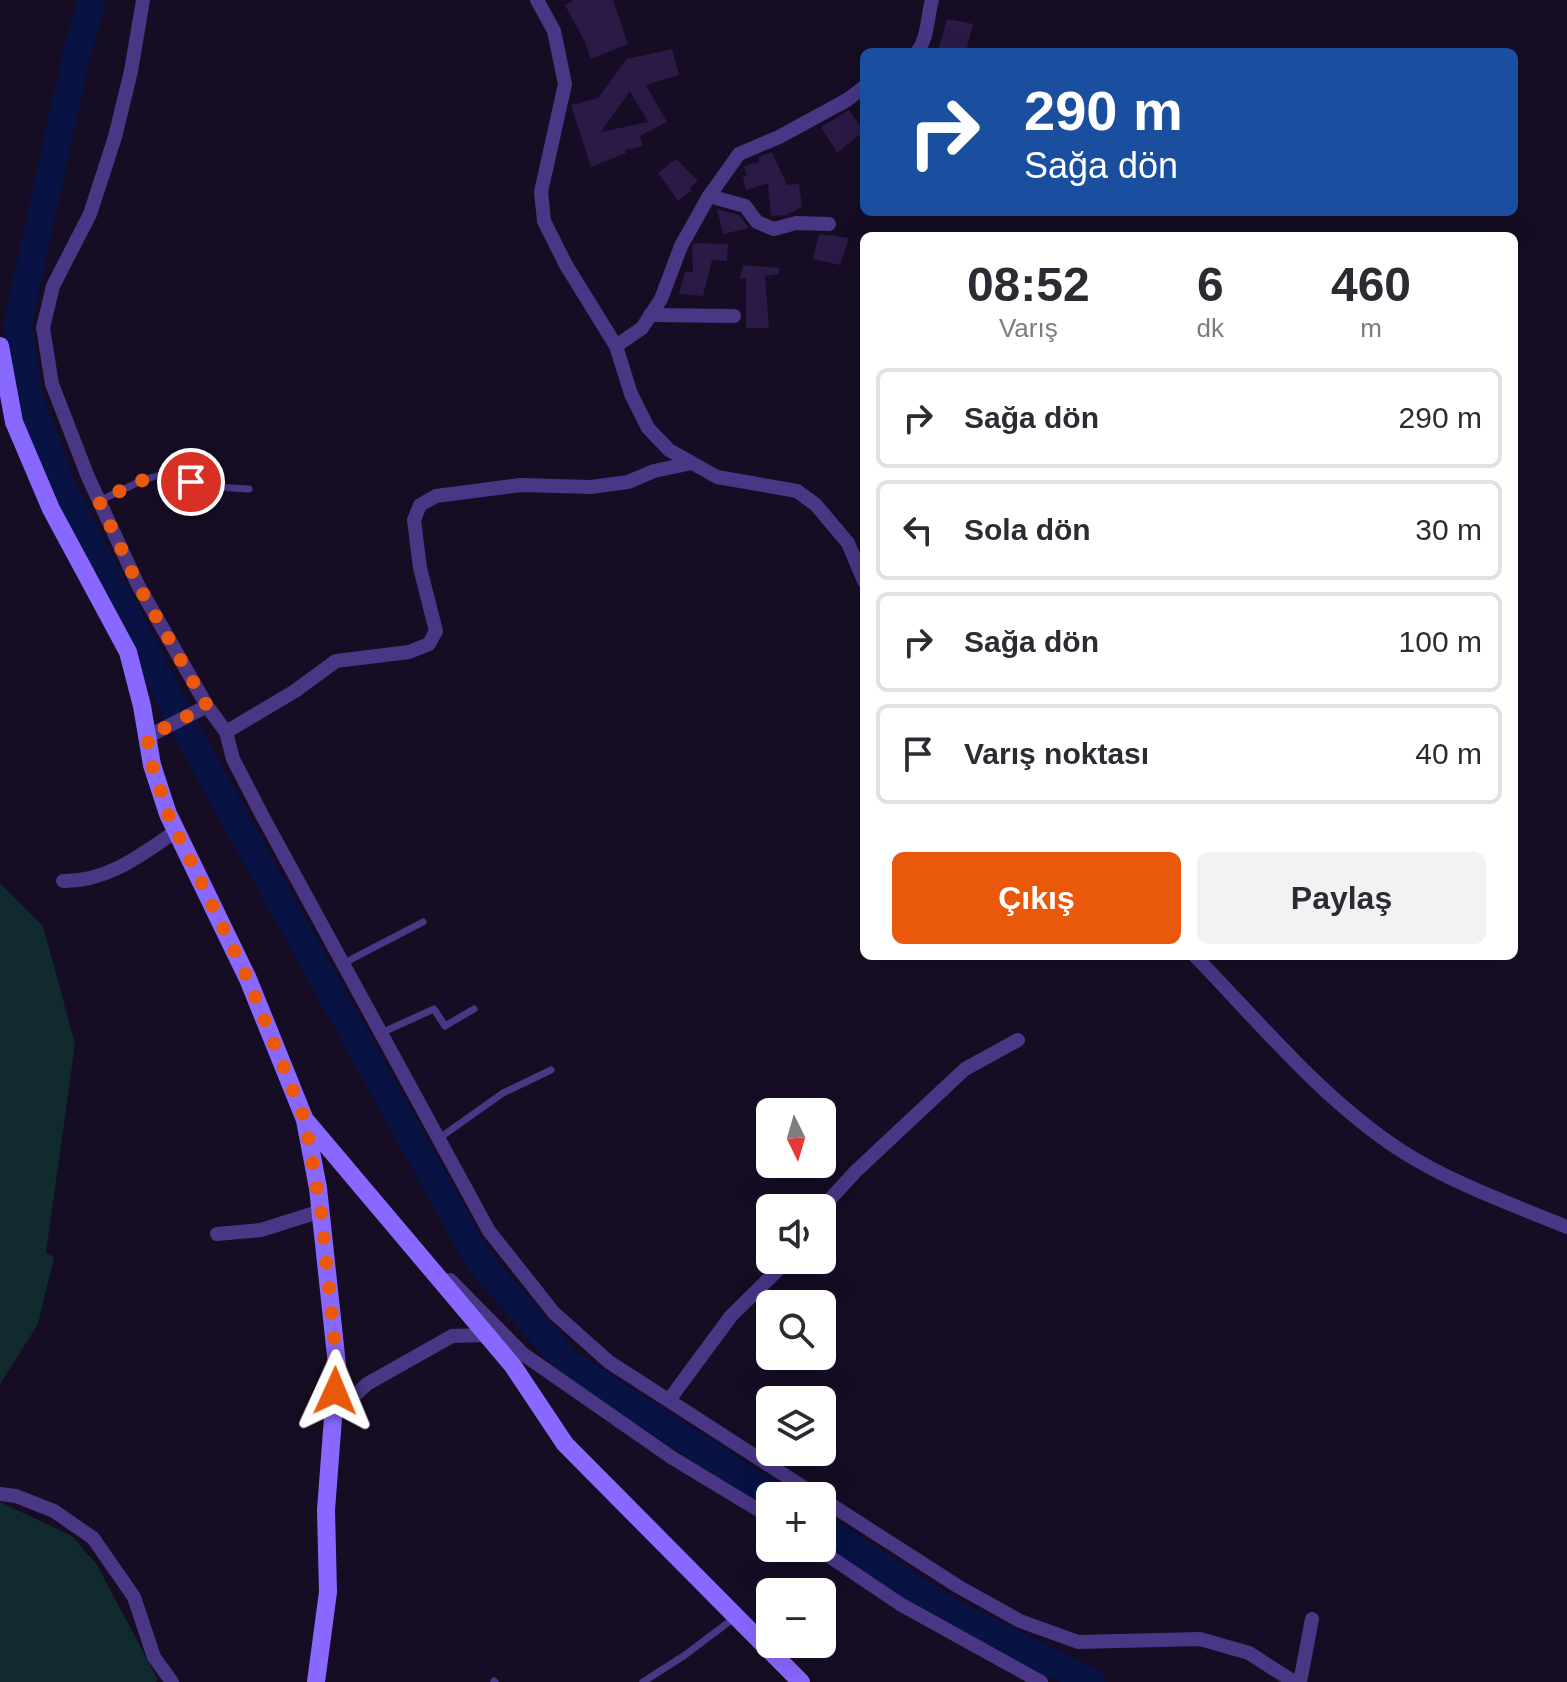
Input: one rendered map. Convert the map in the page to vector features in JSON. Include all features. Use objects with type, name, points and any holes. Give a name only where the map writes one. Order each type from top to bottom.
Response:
[{"type":"street","points":[[143,0],[131,71],[115,137],[90,214],[53,286],[43,328],[52,384],[99,501],[138,585],[207,706],[226,732],[233,759],[379,1034],[489,1231],[554,1313],[609,1362],[795,1482]]},
{"type":"street","points":[[920,48],[925,42],[926,21],[932,0]]},
{"type":"street","points":[[544,3],[554,31],[565,84],[541,192],[544,221],[566,265],[616,346],[631,394],[648,428],[669,450],[717,477],[797,491],[816,505],[848,543],[860,572]]},
{"type":"street","points":[[616,346],[642,328],[661,299],[681,246],[709,196],[739,154],[847,100],[860,90]]},
{"type":"street","points":[[709,196],[745,206],[757,222],[774,229],[796,223],[829,224]]},
{"type":"street","points":[[650,315],[734,316]]},
{"type":"street","points":[[0,346],[14,422],[51,509],[128,652],[152,765],[176,831],[248,979],[305,1120],[321,1211],[337,1365],[326,1510],[328,1592],[316,1682]]},
{"type":"street","points":[[226,732],[295,691],[336,661],[409,652],[429,644],[436,631],[420,568],[414,520],[420,505],[436,496],[521,485],[591,487],[628,482],[654,471],[692,463]]},
{"type":"street","points":[[147,737],[207,706]]},
{"type":"street","points":[[63,881],[82,881],[124,866],[176,831]]},
{"type":"street","points":[[1199,960],[1307,1072],[1367,1127],[1403,1151],[1476,1189],[1567,1227]]},
{"type":"street","points":[[835,1194],[965,1069],[1018,1040]]},
{"type":"street","points":[[305,1120],[513,1366],[565,1444],[801,1682]]},
{"type":"street","points":[[217,1234],[261,1230],[321,1211]]},
{"type":"street","points":[[429,1266],[452,1282],[523,1354],[671,1457],[756,1509]]},
{"type":"street","points":[[669,1400],[731,1316],[774,1274]]},
{"type":"street","points":[[333,1416],[367,1384],[452,1336],[487,1335]]},
{"type":"street","points":[[0,1494],[16,1496],[54,1511],[93,1538],[134,1597],[154,1657],[172,1682]]},
{"type":"street","points":[[836,1508],[959,1587],[1020,1621],[1078,1642],[1200,1639],[1249,1653],[1294,1682]]},
{"type":"street","points":[[836,1561],[900,1604],[1041,1682]]},
{"type":"street","points":[[1300,1682],[1312,1619]]},
{"type":"lane","points":[[99,501],[160,475],[214,487],[249,489]]},
{"type":"lane","points":[[342,964],[423,922]]},
{"type":"lane","points":[[379,1034],[434,1009],[445,1026],[474,1009]]},
{"type":"lane","points":[[438,1139],[503,1093],[551,1070]]},
{"type":"lane","points":[[643,1682],[735,1617]]},
{"type":"green space","points":[[0,883],[43,926],[75,1044],[46,1253],[54,1257],[38,1324],[0,1384]]},
{"type":"green space","points":[[0,1502],[72,1536],[97,1565],[158,1680],[156,1682],[0,1682]]},
{"type":"building","points":[[574,0],[613,0],[628,44],[591,59],[565,5]]},
{"type":"building","points":[[947,19],[973,24],[967,48],[939,48]]},
{"type":"building","points":[[672,49],[679,75],[646,85],[667,122],[640,136],[643,146],[625,150],[626,153],[591,167],[571,105],[598,98],[627,59]],"holes":[[[630,91],[648,122],[601,132]]]},
{"type":"building","points":[[849,110],[860,125],[860,134],[837,153],[821,127]]},
{"type":"building","points":[[772,152],[787,185],[799,184],[802,207],[786,215],[771,216],[768,183],[746,190],[744,166],[759,162],[758,157]]},
{"type":"building","points":[[676,159],[698,181],[678,201],[658,173]]},
{"type":"building","points":[[717,209],[739,215],[749,228],[723,234]]},
{"type":"building","points":[[819,234],[849,238],[840,265],[813,259]]},
{"type":"building","points":[[694,243],[728,244],[727,261],[712,260],[703,296],[679,294],[685,272],[693,272]]},
{"type":"building","points":[[743,265],[779,268],[779,274],[765,276],[769,328],[746,328],[746,278],[740,279]]},
{"type":"waterway","points":[[92,0],[77,52],[18,322],[29,398],[64,491],[190,737],[479,1261],[568,1363],[756,1485]]},
{"type":"waterway","points":[[836,1537],[950,1612],[1091,1682]]},
{"type":"route","points":[[191,482],[160,475],[99,501],[138,585],[207,706],[147,737],[152,765],[168,814],[248,979],[305,1120],[321,1211],[337,1365],[335,1391]]}]
